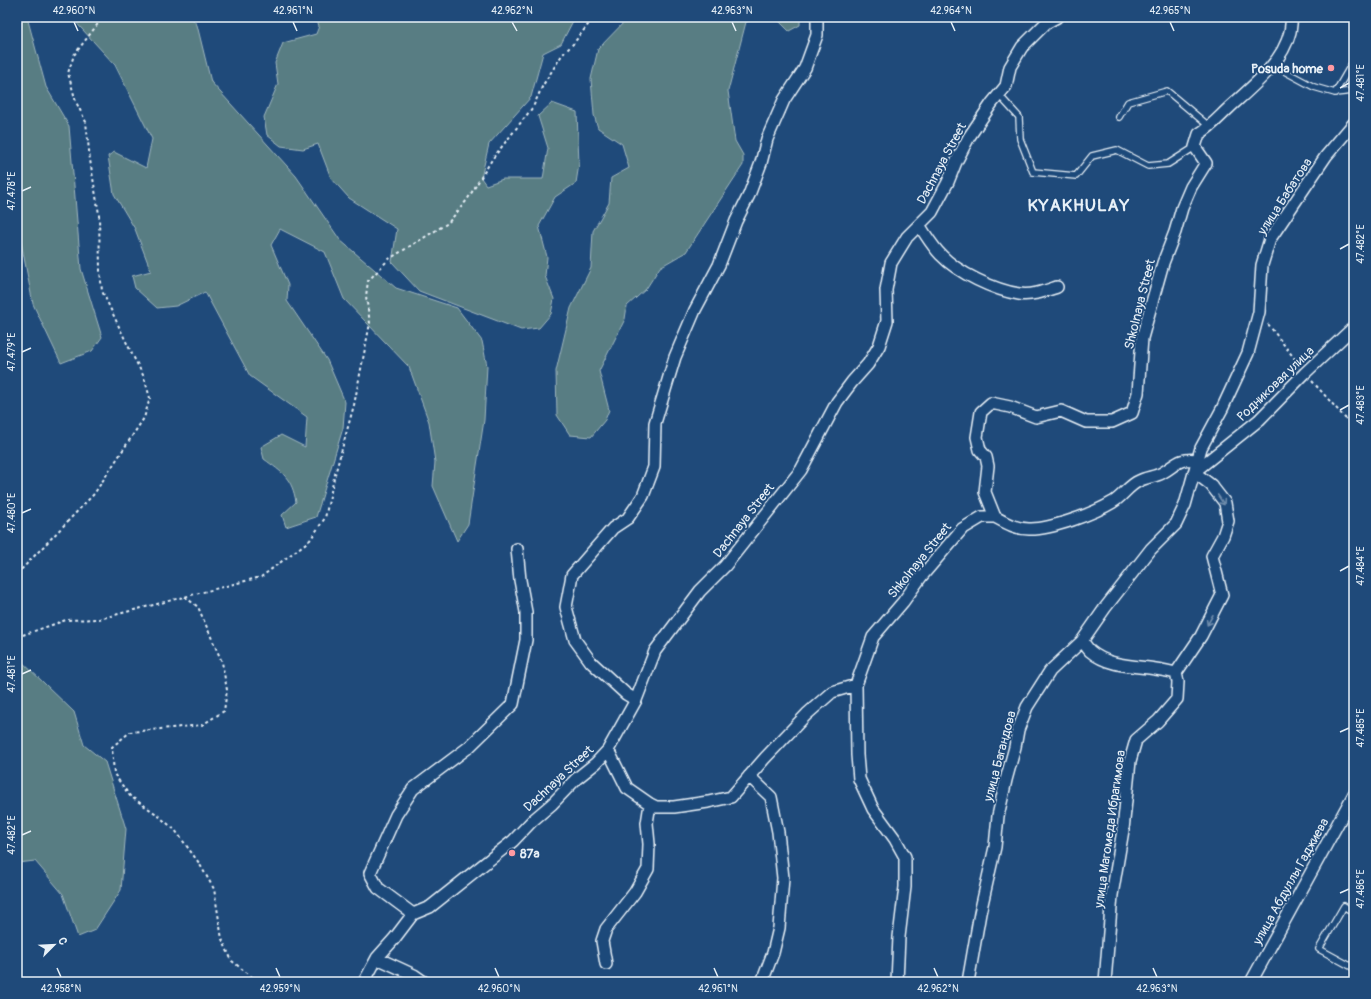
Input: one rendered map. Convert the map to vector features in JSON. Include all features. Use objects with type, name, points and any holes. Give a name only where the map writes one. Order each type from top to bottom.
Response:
[{"type":"street","points":[[636,700],[626,694],[591,662],[575,640],[566,607],[572,575],[612,528],[628,518],[643,496],[654,467],[655,423],[675,357],[695,310],[719,265],[736,221],[749,195],[761,163],[767,139],[784,100],[805,68],[817,34],[817,17]]},
{"type":"street","name":"Dachnaya Street","points":[[364,982],[377,958],[413,914],[430,907],[512,841],[608,750],[636,700],[655,651],[700,591],[725,566],[802,470],[837,402],[868,364],[879,346],[887,321],[886,290],[891,263],[907,237],[932,212],[969,137],[992,102],[1006,86],[1010,67],[1022,48],[1046,23],[1057,17]]},
{"type":"street","points":[[1195,147],[1199,134],[1210,127],[1268,72],[1285,45],[1290,33],[1292,17]]},
{"type":"street","name":"улица Бабатова","points":[[1194,472],[1201,448],[1222,409],[1248,353],[1259,312],[1262,265],[1270,240],[1326,156],[1354,123]]},
{"type":"street","name":"Shkolnaya Street","points":[[856,685],[873,637],[904,602],[921,577],[962,529],[982,517],[995,517],[985,492],[988,466],[986,457],[980,450],[977,437],[981,412],[991,403],[1010,407],[1036,417],[1061,411],[1086,422],[1112,422],[1132,413],[1138,393],[1142,338],[1163,263],[1191,187],[1206,163],[1195,147]]},
{"type":"street","points":[[919,225],[944,258],[953,266],[979,282],[1019,294],[1038,293],[1058,287]]},
{"type":"street","name":"Родниковая улица","points":[[1194,472],[1259,420],[1305,373],[1354,327]]},
{"type":"street","points":[[995,517],[1012,526],[1029,529],[1050,526],[1078,518],[1114,502],[1138,481],[1161,474],[1174,464],[1188,459],[1198,460]]},
{"type":"street","points":[[1082,641],[1090,651],[1103,658],[1120,664],[1176,673],[1201,636],[1222,595],[1212,556],[1223,536],[1228,521],[1224,503],[1211,485],[1194,472]]},
{"type":"street","name":"улица Багандова","points":[[968,982],[980,912],[995,847],[998,816],[1018,730],[1027,707],[1050,671],[1082,641],[1105,608],[1151,550],[1176,524],[1185,505],[1194,472]]},
{"type":"street","points":[[413,914],[378,888],[370,873],[396,815],[413,788],[469,747],[513,704],[526,640],[526,612],[517,549]]},
{"type":"street","name":"улица Магомеда Ибрагимова","points":[[1105,982],[1112,895],[1123,830],[1130,761],[1136,740],[1158,721],[1177,699],[1178,682],[1176,673]]},
{"type":"street","points":[[608,750],[627,788],[656,807],[674,807],[731,797],[807,714],[832,692],[856,685],[857,755],[859,780],[873,809],[895,839],[905,857],[905,887],[897,982]]},
{"type":"street","points":[[749,776],[771,797],[778,832],[783,878],[779,928],[773,953],[762,982]]},
{"type":"street","name":"улица Абдуллы Гаджиева","points":[[1251,982],[1354,794]]},
{"type":"street","points":[[606,964],[602,941],[606,929],[636,892],[648,869],[649,844],[647,823],[650,804]]},
{"type":"street","points":[[377,958],[414,974],[424,982]]},
{"type":"lane","points":[[1335,93],[1354,60]]},
{"type":"lane","points":[[1273,65],[1314,87],[1335,93],[1354,91]]},
{"type":"lane","points":[[1119,117],[1128,102],[1167,91],[1210,127]]},
{"type":"lane","points":[[999,94],[1019,117],[1020,139],[1033,172],[1076,176],[1092,156],[1117,150],[1148,166],[1168,164],[1195,147]]},
{"type":"lane","points":[[1354,913],[1344,906],[1319,949],[1354,968]]},
{"type":"path","points":[[17,574],[94,494],[144,418],[150,398],[144,376],[102,291],[99,214],[90,160],[86,122],[76,102],[68,73],[74,55],[97,25],[100,17]]},
{"type":"path","points":[[17,637],[30,631],[66,620],[99,619],[261,577],[310,540],[325,518],[334,478],[354,405],[370,324],[366,296],[368,281],[389,259],[448,223],[467,200],[493,158],[533,108],[543,85],[562,55],[573,44],[591,21],[597,17]]},
{"type":"path","points":[[1259,312],[1305,373],[1354,428]]},
{"type":"path","points":[[185,597],[198,607],[222,662],[227,690],[224,711],[202,725],[130,732],[112,747],[114,774],[130,796],[155,813],[175,830],[199,863],[214,889],[222,939],[232,961],[258,982]]},
{"type":"green space","points":[[17,17],[27,17],[46,87],[69,126],[81,269],[102,337],[92,351],[61,363],[33,304],[17,221]]},
{"type":"green space","points":[[71,17],[191,17],[197,25],[211,82],[296,176],[340,240],[396,288],[457,308],[482,341],[487,366],[484,420],[468,524],[457,541],[433,486],[435,462],[429,422],[409,367],[344,299],[325,252],[280,229],[271,245],[288,285],[287,301],[327,360],[345,402],[343,428],[316,517],[286,527],[282,515],[296,502],[292,487],[281,472],[264,459],[261,447],[281,435],[305,447],[307,417],[250,376],[205,292],[176,306],[157,308],[135,288],[132,276],[151,271],[135,229],[114,194],[108,156],[114,152],[146,168],[152,139],[115,65]]},
{"type":"green space","points":[[316,17],[575,17],[561,44],[543,53],[531,97],[489,144],[481,178],[486,185],[503,179],[543,179],[548,148],[538,116],[552,103],[577,112],[579,164],[576,183],[555,197],[539,226],[547,257],[545,276],[554,299],[551,314],[539,328],[521,330],[419,291],[392,262],[397,229],[349,198],[331,178],[318,144],[303,149],[281,146],[267,135],[264,117],[278,84],[275,63],[283,43],[316,34],[319,26]]},
{"type":"green space","points":[[629,17],[757,17],[746,22],[728,91],[735,141],[743,155],[743,165],[686,252],[660,267],[646,289],[627,306],[625,319],[599,371],[609,410],[605,420],[591,437],[570,435],[557,415],[556,371],[571,308],[591,268],[593,231],[609,203],[611,178],[629,168],[622,144],[598,128],[594,115],[591,79],[598,49]]},
{"type":"green space","points":[[768,17],[800,17],[800,25],[789,31],[778,20]]},
{"type":"green space","points":[[17,657],[74,712],[84,745],[105,762],[126,829],[121,890],[95,930],[78,937],[63,894],[35,861],[17,862]]},
{"type":"place","name":"Posuda home","points":[[1331,68]]},
{"type":"place","name":"87а","points":[[512,853]]},
{"type":"district","name":"KYAKHULAY","points":[[1079,205]]}]
